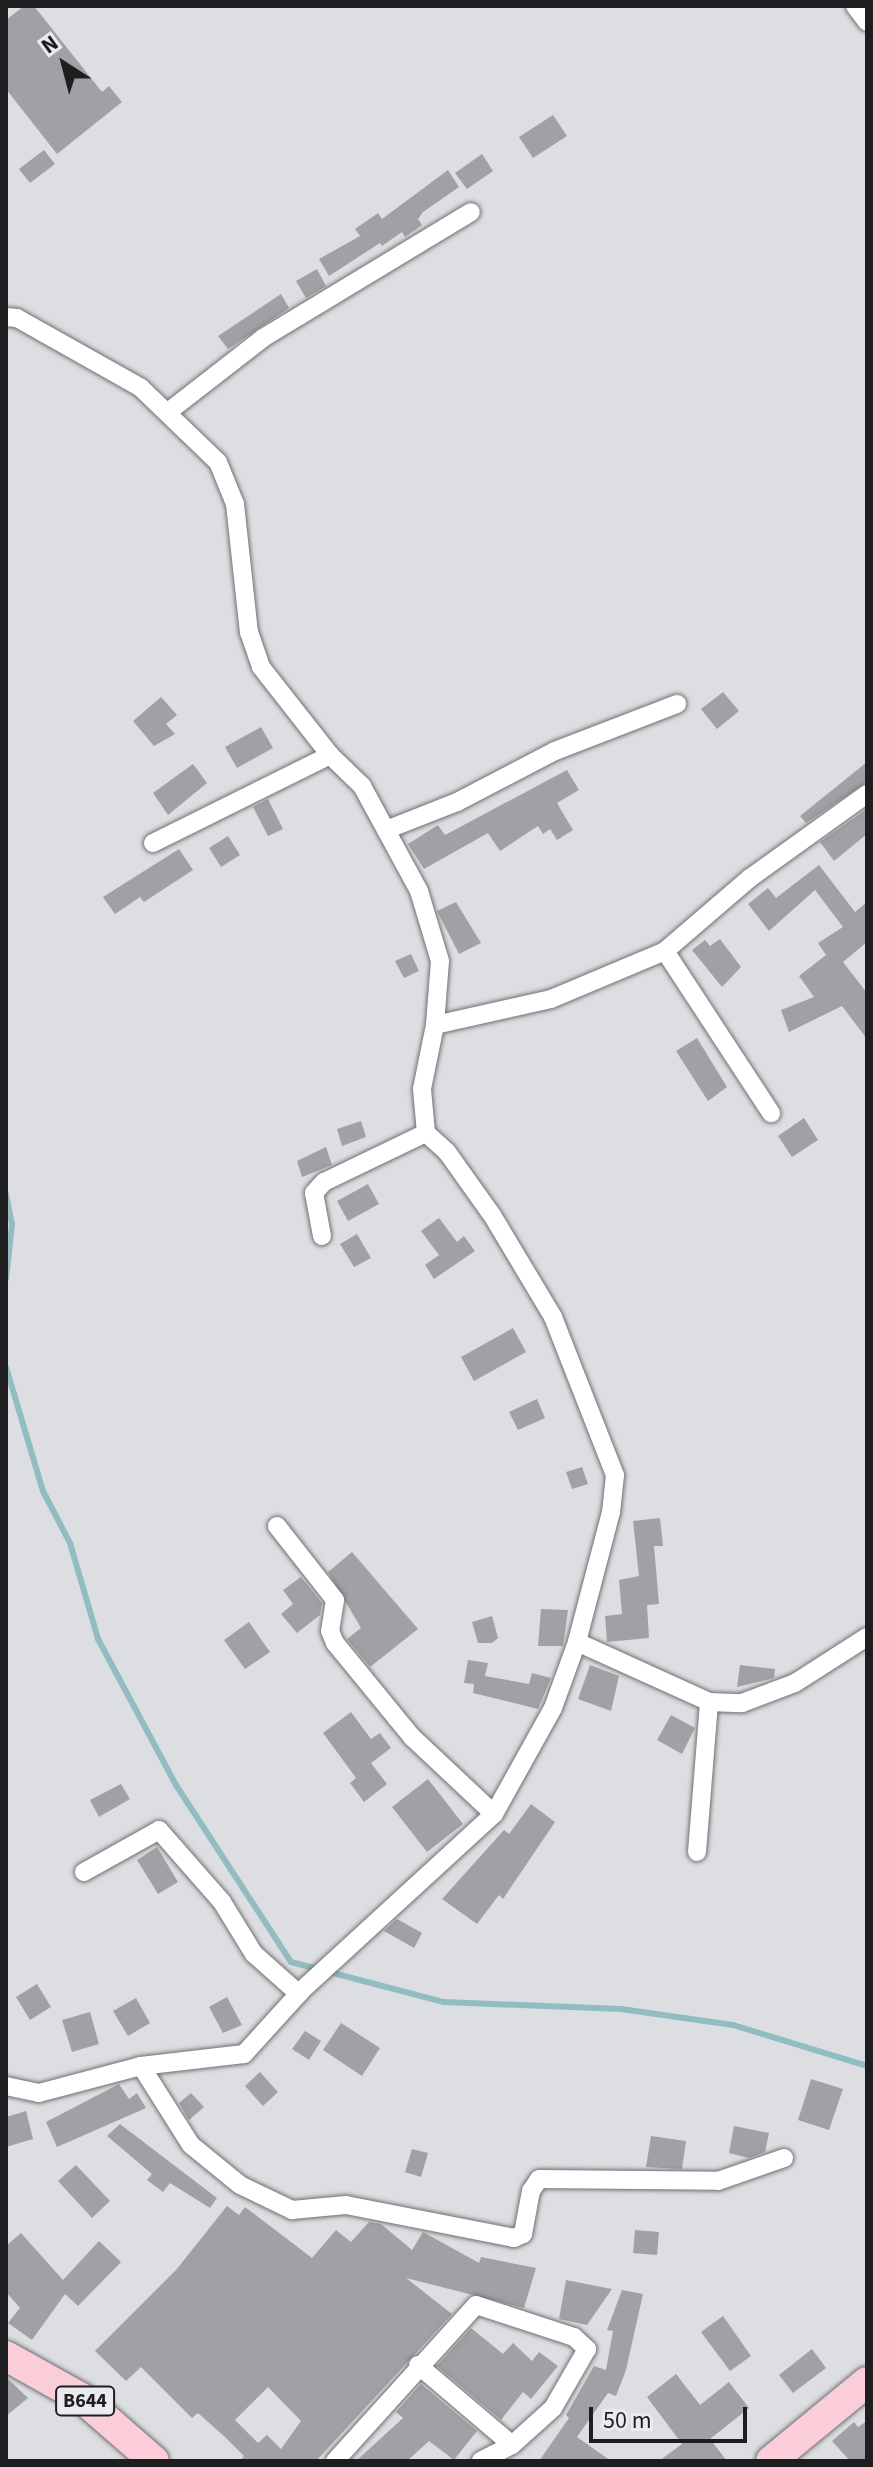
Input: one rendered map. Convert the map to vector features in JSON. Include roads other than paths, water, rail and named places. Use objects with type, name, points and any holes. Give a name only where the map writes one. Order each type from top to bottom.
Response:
[{"type":"main road","name":"B644","points":[[6,2356],[83,2399],[154,2461]]},
{"type":"main road","points":[[771,2461],[867,2382]]},
{"type":"street","points":[[855,6],[867,22]]},
{"type":"street","points":[[168,412],[263,338],[471,212]]},
{"type":"street","points":[[6,317],[17,318],[141,388],[218,462],[235,504],[249,632],[261,667],[330,755],[362,786],[419,891],[440,961],[435,1025],[422,1089],[426,1133],[447,1152],[492,1215],[553,1317],[615,1475],[611,1512],[577,1642],[553,1708],[494,1814],[301,1991],[244,2054],[141,2066],[39,2093],[6,2086]]},
{"type":"street","points":[[386,830],[457,802],[555,751],[677,704]]},
{"type":"street","points":[[153,843],[330,755]]},
{"type":"street","points":[[435,1025],[551,999],[665,951],[750,878],[867,794]]},
{"type":"street","points":[[665,951],[771,1113]]},
{"type":"street","points":[[322,1236],[314,1193],[324,1182],[426,1133]]},
{"type":"street","points":[[277,1526],[335,1600],[330,1631],[335,1643],[412,1737],[494,1814]]},
{"type":"street","points":[[577,1642],[709,1702],[742,1703],[770,1696],[867,1637]]},
{"type":"street","points":[[697,1852],[709,1702]]},
{"type":"street","points":[[84,1872],[159,1830],[222,1902],[254,1954],[301,1991]]},
{"type":"street","points":[[141,2066],[191,2145],[240,2185],[292,2210],[346,2205],[514,2238],[523,2234],[531,2191],[539,2179],[718,2181],[784,2158]]},
{"type":"street","points":[[335,2461],[418,2365],[476,2305],[574,2337],[587,2349],[553,2408],[512,2445],[481,2461]]},
{"type":"street","points":[[418,2365],[512,2445]]},
{"type":"waterway","points":[[6,1194],[12,1224],[6,1279]]},
{"type":"waterway","points":[[6,1367],[43,1491],[70,1543],[98,1639],[176,1785],[291,1962],[444,2002],[621,2009],[733,2025],[867,2066]]}]
